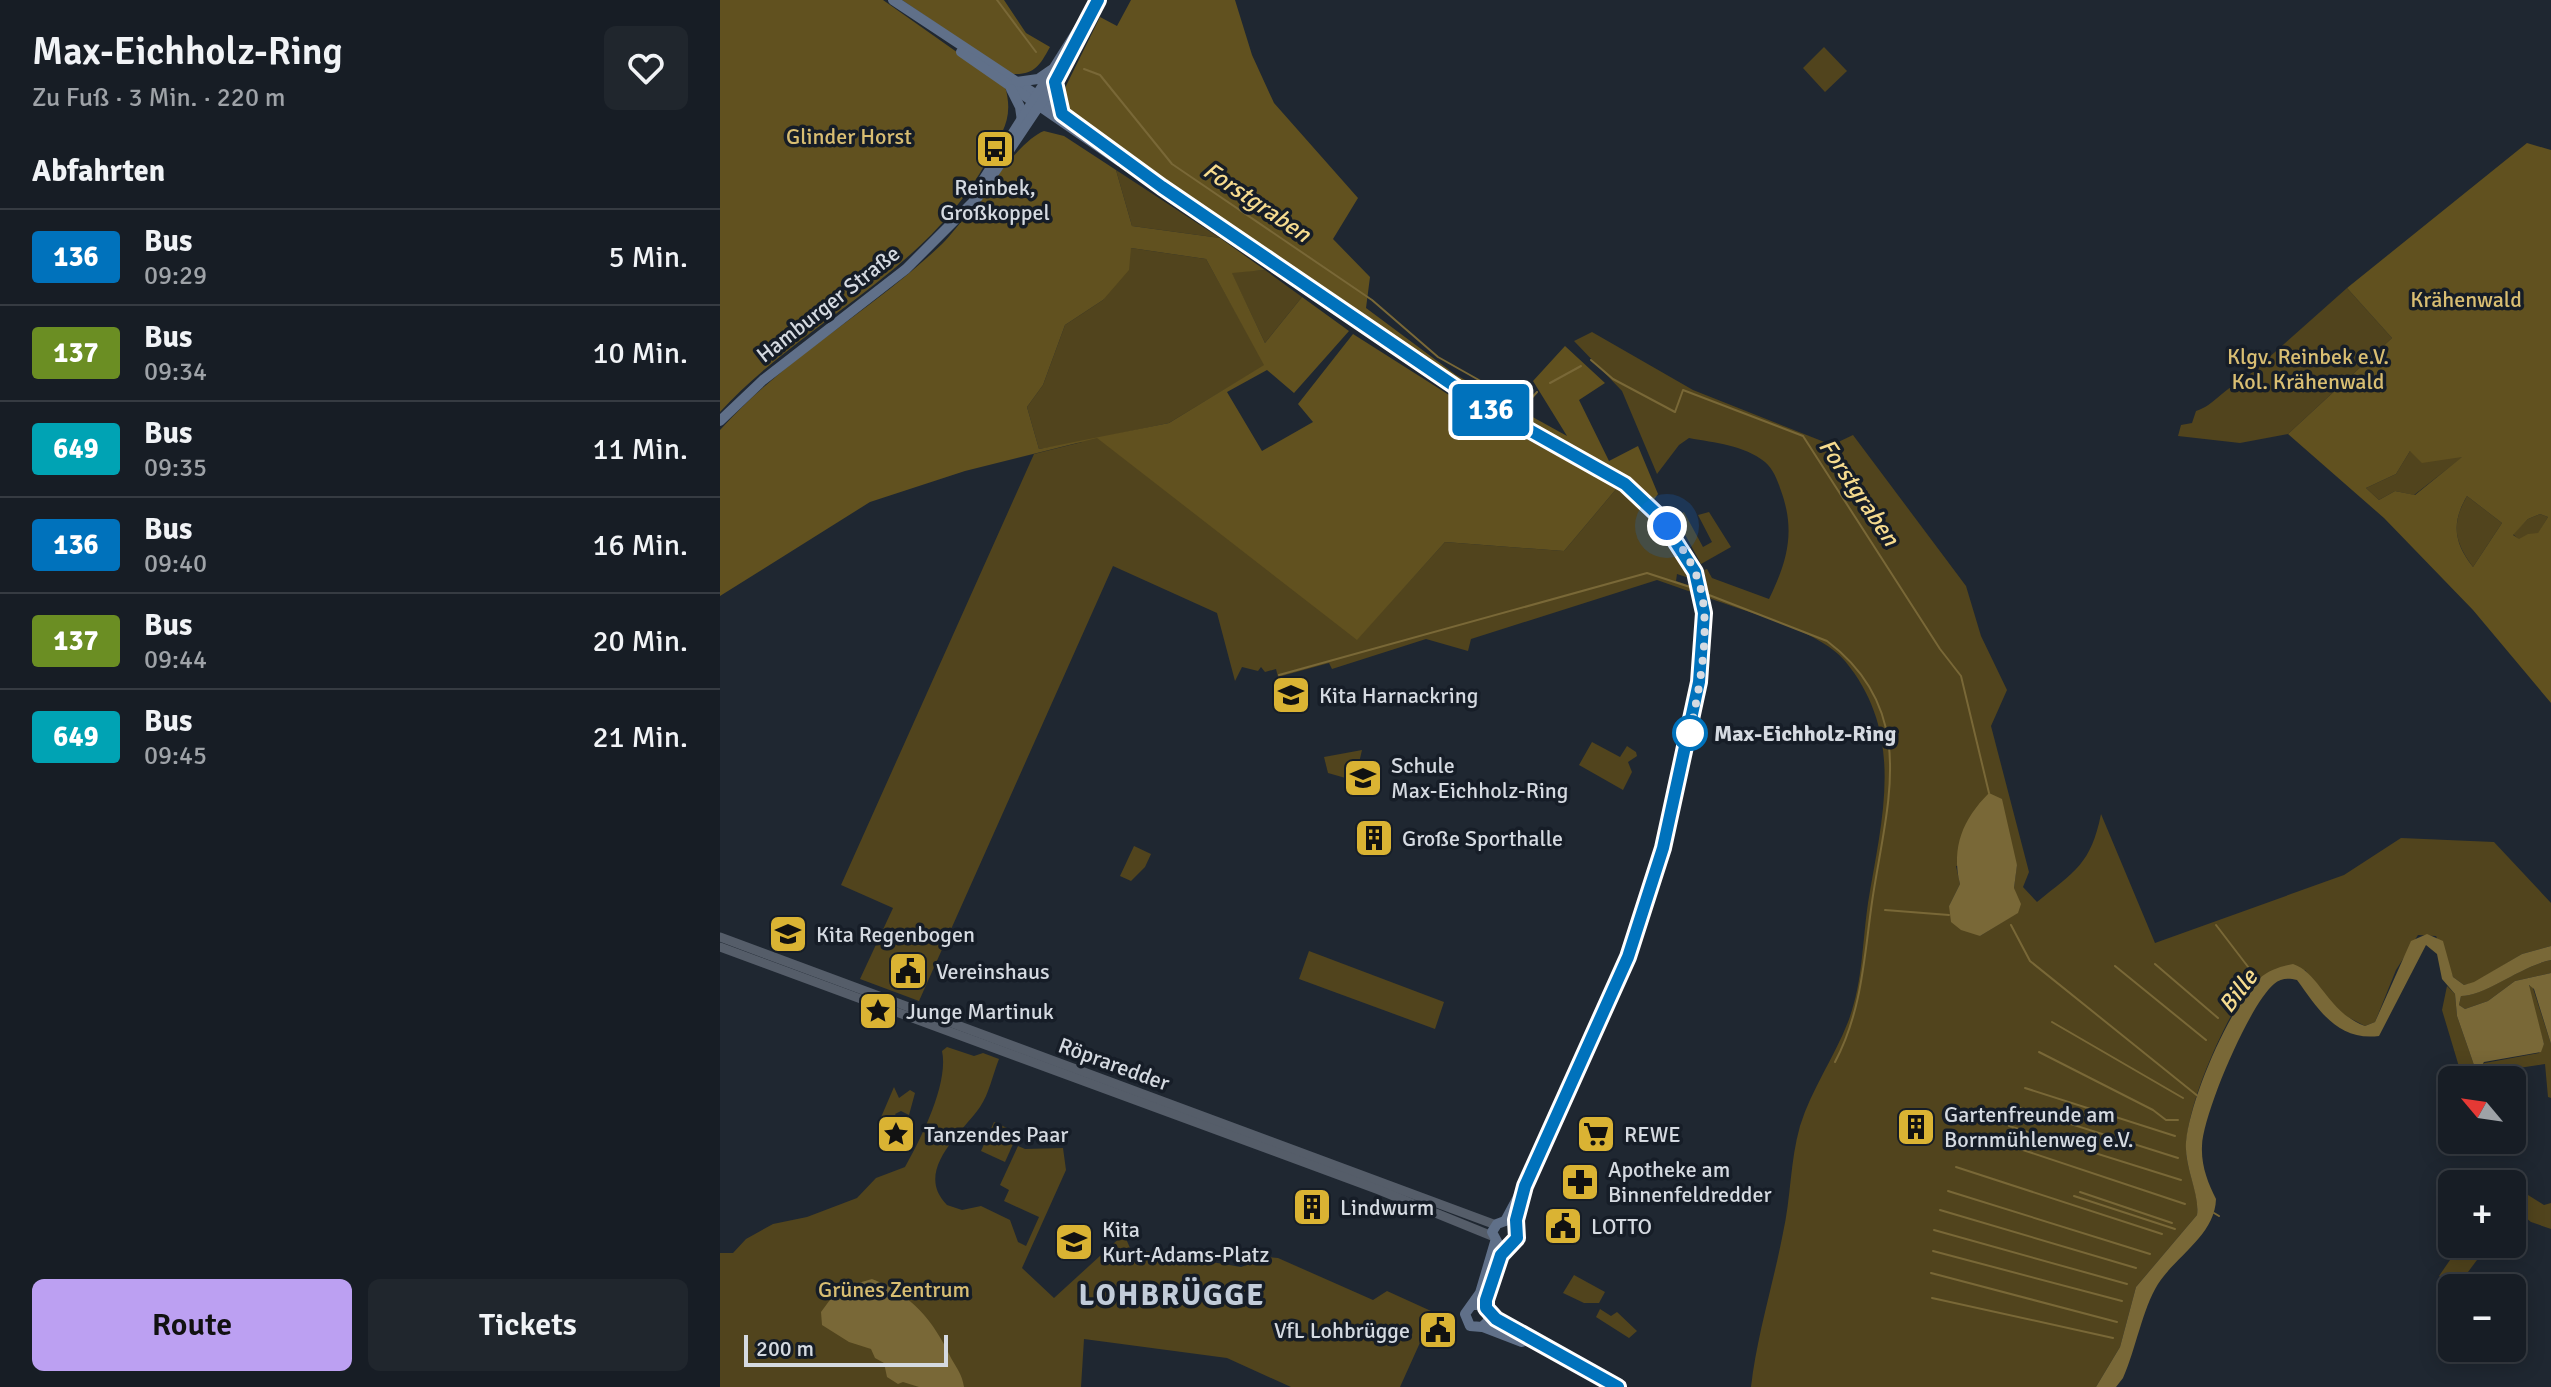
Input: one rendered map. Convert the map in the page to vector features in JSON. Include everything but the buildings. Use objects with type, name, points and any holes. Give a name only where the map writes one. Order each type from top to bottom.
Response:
[{"type":"main road","points":[[893,0],[1472,398],[1621,482],[1659,516],[1695,572],[1704,613],[1699,682],[1680,781],[1639,928],[1525,1186],[1497,1231],[1488,1273],[1466,1311],[1466,1322],[1474,1328],[1483,1327],[1512,1337],[1607,1387]]},
{"type":"main road","name":"Hamburger Straße","points":[[720,421],[763,380],[906,269],[991,182],[1038,102],[1055,66],[1098,0]]},
{"type":"main road","name":"Hamburger Straße","points":[[1038,102],[1055,82],[1098,0]]},
{"type":"main road","points":[[1012,83],[1038,79],[1055,66]]},
{"type":"main road","points":[[1055,82],[1059,117]]},
{"type":"main road","points":[[1012,83],[1024,125],[1059,117]]},
{"type":"main road","points":[[1483,1327],[1492,1280],[1508,1246],[1516,1239],[1525,1186]]},
{"type":"main road","points":[[1497,1231],[1517,1229]]},
{"type":"main road","points":[[1497,1231],[1508,1246]]},
{"type":"main road","points":[[1472,1305],[1487,1310],[1517,1332],[1618,1387]]},
{"type":"street","name":"Röpraredder","points":[[720,937],[1497,1231]]},
{"type":"street","name":"Röpraredder","points":[[720,947],[1497,1231]]},
{"type":"green space","name":"Glinder Horst","points":[[720,0],[883,0],[1005,86],[1008,116],[988,159],[962,199],[932,234],[899,265],[753,379],[720,412]]},
{"type":"green space","points":[[902,0],[1004,0],[1026,33],[1050,47],[1031,71],[1011,74]]},
{"type":"green space","points":[[1131,0],[1235,0],[1252,55],[1274,103],[1358,198],[1333,239],[1370,277],[1366,308],[1456,375],[1567,436],[1533,381],[1565,346],[1605,383],[1579,400],[1609,461],[1638,446],[1658,494],[1653,501],[1610,470],[1471,391],[1268,253],[1068,109],[1060,98],[1100,17],[1117,26]]},
{"type":"green space","points":[[1824,47],[1847,71],[1825,92],[1803,68]]},
{"type":"green space","points":[[1044,131],[1064,136],[1116,170],[1132,226],[1220,238],[1265,270],[1232,273],[1265,343],[1302,297],[1349,331],[1294,393],[1267,370],[1227,392],[1262,451],[1313,422],[1298,404],[1353,334],[1468,407],[1617,488],[1564,551],[1445,542],[1357,640],[1097,438],[965,471],[870,502],[720,596],[720,430],[772,380],[942,244],[1006,164]],"holes":[[[1131,248],[1206,259],[1264,365],[1169,423],[1039,449],[1027,407],[1043,385],[1065,325],[1103,300],[1129,270]]]},
{"type":"green space","name":"Krähenwald","points":[[2527,143],[2551,150],[2551,703],[2473,610],[2384,518],[2288,434],[2392,338],[2347,288]],"holes":[[[2410,451],[2422,463],[2462,457],[2415,495],[2395,491],[2379,500],[2366,488],[2396,474]],[[2467,496],[2502,523],[2473,567],[2462,550],[2457,533]],[[2540,514],[2548,517],[2538,533],[2519,539],[2513,535],[2528,519]]]},
{"type":"green space","points":[[1116,170],[1220,238],[1132,226]]},
{"type":"green space","points":[[1131,248],[1206,259],[1265,365],[1169,423],[1098,438],[1357,639],[1445,542],[1564,551],[1617,488],[1667,536],[1689,578],[1677,574],[1676,581],[1691,586],[1694,593],[1657,580],[1471,639],[1468,651],[1426,639],[1332,669],[1329,663],[1278,677],[1276,669],[1265,672],[1261,667],[1258,671],[1242,667],[1235,681],[1217,613],[1113,566],[919,1001],[860,979],[893,908],[841,885],[1034,454],[1082,442],[1039,449],[1027,407],[1043,385],[1065,325],[1103,300]]},
{"type":"green space","points":[[1265,270],[1302,297],[1265,343],[1231,272]]},
{"type":"green space","name":"Klgv. Reinbek e.V. Kol. Krähenwald","points":[[2347,288],[2392,338],[2288,434],[2240,443],[2178,436],[2181,425],[2192,423],[2196,411],[2240,383]]},
{"type":"green space","points":[[1592,332],[1693,390],[1832,445],[1853,435],[1966,586],[1981,636],[2007,690],[1991,726],[2029,872],[2023,887],[2037,902],[2080,865],[2092,844],[2101,814],[2155,943],[2344,875],[2401,838],[2494,842],[2551,903],[2551,946],[2522,954],[2474,983],[2464,985],[2453,977],[2436,936],[2418,935],[2396,970],[2375,1022],[2365,1026],[2338,1012],[2305,970],[2258,980],[2237,1005],[2225,1028],[2209,1061],[2191,1116],[2186,1148],[2197,1199],[2197,1215],[2136,1287],[2120,1347],[2096,1387],[1751,1387],[1786,1220],[1800,1126],[1842,1035],[1857,993],[1883,809],[1883,748],[1876,718],[1864,689],[1845,661],[1833,650],[1801,631],[1709,598],[1704,570],[1707,569],[1712,578],[1769,599],[1785,558],[1789,531],[1785,503],[1770,468],[1757,456],[1739,448],[1689,438],[1679,445],[1657,474],[1622,391],[1574,341]],"holes":[[[2017,864],[2014,888],[2017,913],[1980,936],[1949,906],[1960,884],[1956,866]]]},
{"type":"green space","points":[[2410,451],[2464,456],[2414,495],[2395,491],[2379,500],[2366,488],[2396,474]]},
{"type":"green space","points":[[2467,496],[2502,523],[2473,567],[2457,533],[2459,515]]},
{"type":"green space","points":[[1684,512],[1703,547],[1712,542],[1698,515],[1709,512],[1731,547],[1701,564],[1675,516]]},
{"type":"green space","points":[[2540,514],[2548,517],[2538,534],[2519,540],[2513,534],[2528,519]]},
{"type":"green space","points":[[1592,742],[1620,757],[1627,746],[1636,752],[1637,756],[1628,762],[1632,772],[1623,790],[1579,765]]},
{"type":"green space","points":[[1362,750],[1359,763],[1368,768],[1363,783],[1328,773],[1324,757]]},
{"type":"green space","points":[[1134,846],[1151,854],[1145,867],[1131,881],[1120,876]]},
{"type":"green space","points":[[1309,951],[1444,1002],[1435,1029],[1299,979]]},
{"type":"green space","points":[[2551,960],[2551,973],[2515,981],[2488,1001],[2465,1009],[2459,1005],[2461,996],[2481,991]]},
{"type":"green space","points":[[2532,985],[2551,1044],[2551,1098],[2548,1097],[2545,1064],[2526,1067],[2459,1066],[2442,1010],[2447,986],[2455,994],[2457,1016],[2474,1065],[2539,1053],[2544,1044],[2527,987]]},
{"type":"green space","name":"Grünes Zentrum","points":[[947,1047],[974,1056],[983,1053],[999,1059],[983,1102],[953,1140],[938,1166],[935,1179],[938,1192],[947,1205],[962,1210],[981,1206],[1010,1220],[1018,1242],[1026,1246],[1039,1217],[1004,1201],[1009,1190],[1000,1185],[1018,1146],[1025,1149],[1063,1148],[1066,1170],[1022,1268],[1054,1298],[1124,1234],[1130,1248],[1241,1267],[1267,1257],[1278,1258],[1373,1300],[1387,1291],[1453,1321],[1443,1344],[1423,1336],[1400,1387],[1291,1387],[1227,1358],[1084,1339],[1081,1387],[720,1387],[720,1253],[733,1253],[746,1239],[773,1224],[807,1217],[857,1198],[876,1178],[905,1167],[919,1142],[938,1094],[942,1051]]},
{"type":"green space","points":[[894,1087],[899,1098],[910,1090],[915,1093],[909,1115],[901,1111],[895,1114],[904,1127],[888,1145],[879,1139],[879,1122]]},
{"type":"green space","points":[[994,1122],[1018,1133],[1005,1162],[981,1151]]},
{"type":"green space","points":[[2526,1194],[2544,1205],[2551,1203],[2551,1229],[2526,1218]]},
{"type":"green space","points":[[2451,1258],[2478,1258],[2466,1274],[2440,1274]]},
{"type":"green space","points":[[1574,1275],[1605,1292],[1599,1303],[1584,1303],[1563,1293]]},
{"type":"green space","points":[[1600,1309],[1611,1316],[1617,1312],[1637,1331],[1629,1338],[1596,1317]]},
{"type":"shaded area","points":[[1989,793],[2002,799],[2017,865],[2014,888],[2021,904],[2018,913],[1980,936],[1961,930],[1951,922],[1949,906],[1960,884],[1957,858],[1961,834],[1972,813]]},
{"type":"shaded area","points":[[2427,934],[2443,941],[2453,977],[2464,985],[2522,954],[2551,946],[2551,960],[2471,995],[2461,996],[2459,1005],[2465,1009],[2488,1001],[2515,981],[2551,973],[2551,1044],[2534,989],[2529,985],[2544,1044],[2541,1052],[2474,1065],[2457,1016],[2455,994],[2442,979],[2437,954],[2426,945],[2379,1036],[2352,1034],[2340,1028],[2330,1021],[2297,980],[2285,979],[2274,984],[2240,1036],[2204,1131],[2203,1160],[2216,1199],[2209,1224],[2158,1284],[2123,1378],[2116,1387],[2096,1387],[2120,1347],[2136,1287],[2197,1215],[2186,1151],[2189,1124],[2213,1055],[2247,993],[2267,973],[2293,964],[2310,976],[2342,1012],[2365,1026],[2375,1022],[2411,941]]},
{"type":"shaded area","points":[[872,1279],[899,1293],[920,1310],[937,1332],[964,1387],[898,1384],[887,1377],[884,1363],[875,1358],[871,1349],[849,1342],[822,1325],[821,1312],[838,1289]]},
{"type":"waterway","name":"Forstgraben","points":[[997,0],[1036,52]]},
{"type":"waterway","name":"Forstgraben","points":[[1084,69],[1100,75],[1172,164],[1372,300],[1438,357],[1509,397]]},
{"type":"waterway","name":"Forstgraben","points":[[1591,360],[1613,379],[1675,412],[1683,390],[1803,436],[1940,649],[1961,676],[1989,793]]},
{"type":"waterway","name":"Forstgraben","points":[[1550,383],[1581,366]]},
{"type":"waterway","name":"Forstgraben","points":[[1522,400],[1529,401],[1537,392]]},
{"type":"waterway","points":[[1279,675],[1647,573],[1690,587]]},
{"type":"waterway","points":[[1709,595],[1827,641],[1856,669],[1876,698],[1886,729],[1890,762],[1889,796],[1864,964],[1851,1023],[1835,1062]]},
{"type":"waterway","points":[[1885,910],[1949,915]]},
{"type":"waterway","name":"Forstgraben","points":[[2011,925],[2030,961],[2199,1097]]},
{"type":"waterway","name":"Bille","points":[[2216,925],[2252,972]]},
{"type":"waterway","name":"Bille","points":[[2155,964],[2218,1018]]},
{"type":"waterway","points":[[2115,966],[2206,1040]]},
{"type":"waterway","points":[[2052,1022],[2183,1098]]},
{"type":"waterway","points":[[2039,1052],[2153,1110],[2166,1120],[2178,1120]]},
{"type":"waterway","points":[[2025,1088],[2175,1136]]},
{"type":"waterway","points":[[2017,1107],[2178,1158]]},
{"type":"waterway","points":[[2009,1126],[2181,1180]]},
{"type":"waterway","points":[[2002,1143],[2185,1204]]},
{"type":"waterway","points":[[1956,1167],[2162,1234]]},
{"type":"waterway","points":[[1948,1191],[2150,1254]]},
{"type":"waterway","points":[[2080,1192],[2172,1223]]},
{"type":"waterway","points":[[2074,1196],[2175,1229]]},
{"type":"waterway","points":[[1940,1210],[2136,1268]]},
{"type":"waterway","points":[[2214,1213],[2219,1216]]},
{"type":"waterway","points":[[1934,1230],[2127,1284]]},
{"type":"waterway","points":[[1933,1251],[2122,1301]]},
{"type":"waterway","points":[[1931,1273],[2117,1322]]},
{"type":"waterway","points":[[1932,1298],[2113,1338]]},
{"type":"bus line","name":"136","points":[[1098,0],[1091,20],[1055,82],[1062,114],[1162,187],[1472,398],[1625,484],[1659,516],[1680,544],[1695,572],[1704,613],[1699,682],[1680,781],[1653,885],[1628,957],[1525,1186],[1516,1220],[1517,1238],[1501,1255],[1486,1300],[1486,1308],[1496,1319],[1618,1387]]},
{"type":"place","name":"Reinbek, Großkoppel","points":[[995,149]]},
{"type":"place","name":"Kita Harnackring","points":[[1291,695]]},
{"type":"place","name":"Max-Eichholz-Ring","points":[[1690,733]]},
{"type":"place","name":"Schule Max-Eichholz-Ring","points":[[1363,778]]},
{"type":"place","name":"Große Sporthalle","points":[[1374,838]]},
{"type":"place","name":"Kita Regenbogen","points":[[788,934]]},
{"type":"place","name":"Vereinshaus","points":[[908,971]]},
{"type":"place","name":"Junge Martinuk","points":[[878,1011]]},
{"type":"place","name":"Gartenfreunde am Bornmühlenweg e.V.","points":[[1916,1127]]},
{"type":"place","name":"Tanzendes Paar","points":[[896,1134]]},
{"type":"place","name":"REWE","points":[[1596,1134]]},
{"type":"place","name":"Apotheke am Binnenfeldredder","points":[[1580,1182]]},
{"type":"place","name":"Lindwurm","points":[[1312,1207]]},
{"type":"place","name":"LOTTO","points":[[1563,1226]]},
{"type":"place","name":"Kita Kurt-Adams-Platz","points":[[1074,1242]]},
{"type":"place","name":"VfL Lohbrügge","points":[[1438,1330]]},
{"type":"district","name":"LOHBRÜGGE","points":[[1172,1295]]},
{"type":"route","points":[[1667,526],[1694,569],[1703,600],[1702,652],[1690,733]]}]
